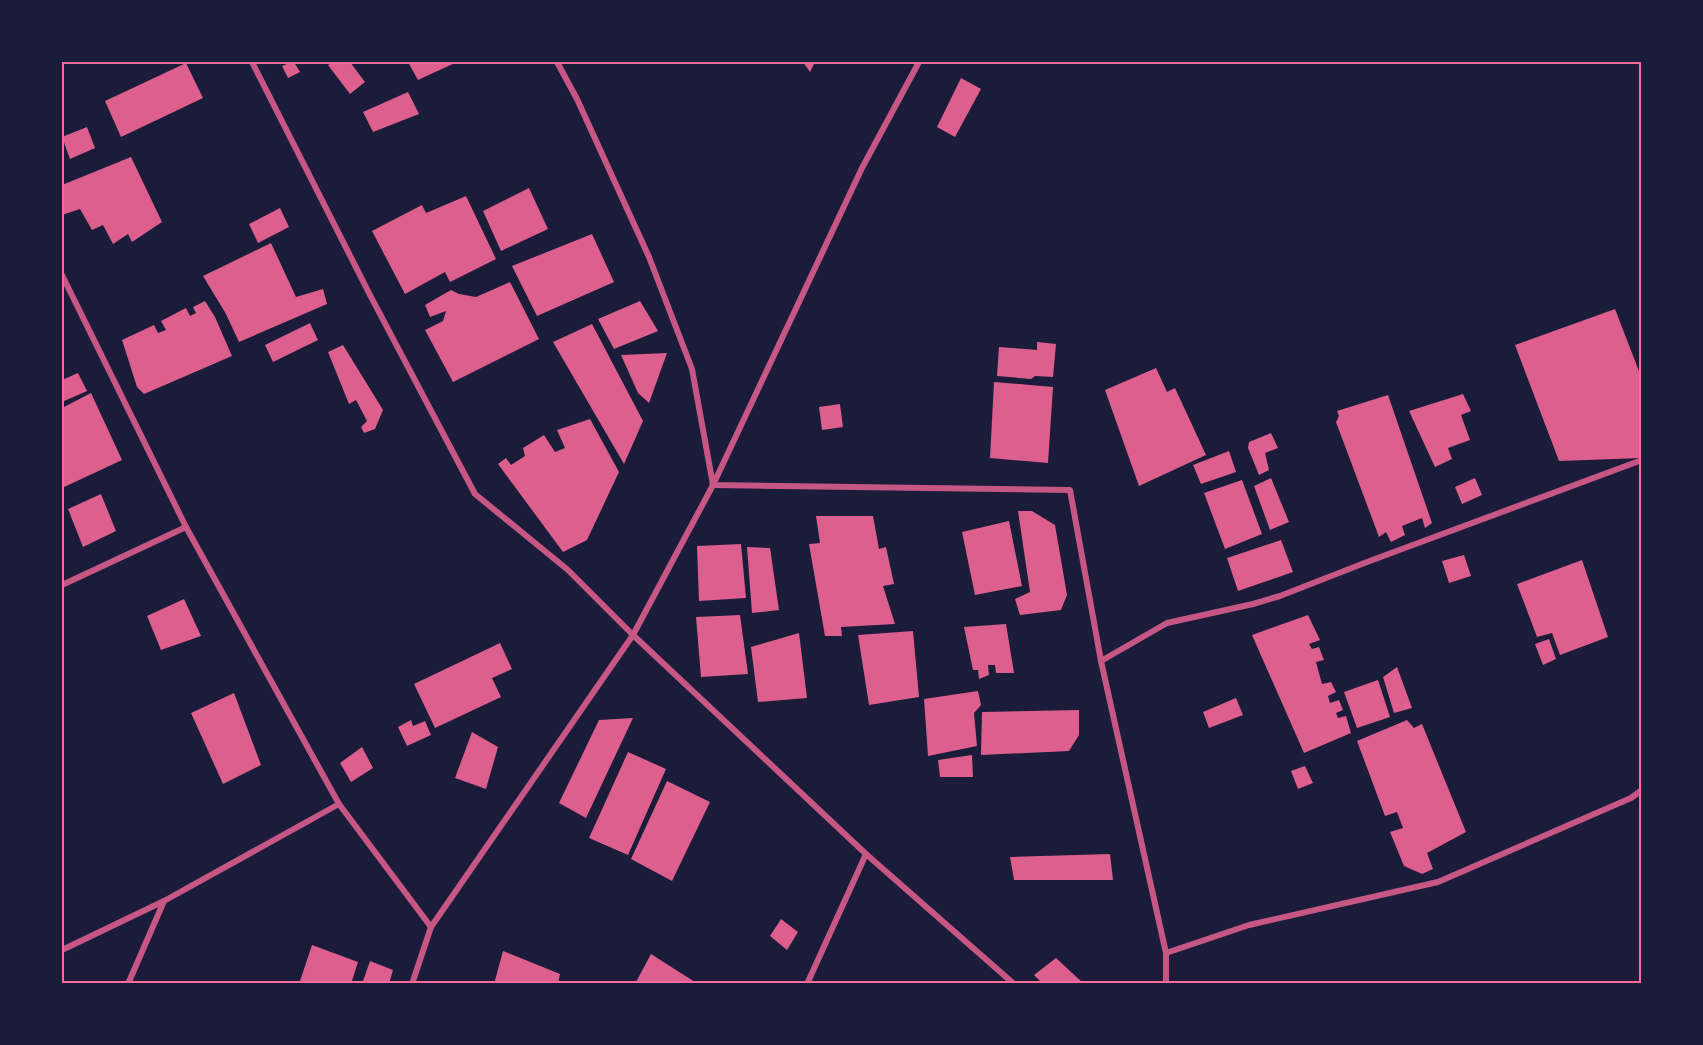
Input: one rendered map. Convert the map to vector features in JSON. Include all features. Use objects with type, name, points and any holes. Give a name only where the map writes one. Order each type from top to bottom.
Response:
[{"type":"street","points":[[252,62],[370,295],[475,494],[568,570],[633,635],[866,854],[1014,984]]},
{"type":"street","points":[[557,62],[577,99],[649,257],[692,369],[713,485]]},
{"type":"street","points":[[412,984],[431,927],[633,635],[713,485],[862,168],[919,62]]},
{"type":"street","points":[[63,279],[186,527],[339,804],[431,927]]},
{"type":"street","points":[[1101,661],[1167,623],[1280,596],[1641,460]]},
{"type":"street","points":[[713,485],[1070,490],[1101,661],[1166,953],[1166,984]]},
{"type":"street","points":[[62,585],[186,527]]},
{"type":"street","points":[[1166,953],[1249,925],[1438,882],[1631,798],[1641,790]]},
{"type":"street","points":[[62,950],[164,901],[339,804]]},
{"type":"street","points":[[807,984],[866,854]]},
{"type":"street","points":[[128,984],[164,901]]},
{"type":"building","points":[[292,62],[300,72],[288,78],[282,66]]},
{"type":"building","points":[[334,62],[350,62],[365,82],[350,94],[328,65]]},
{"type":"building","points":[[408,62],[457,62],[418,80]]},
{"type":"building","points":[[803,62],[815,62],[810,72]]},
{"type":"building","points":[[186,63],[203,98],[121,137],[105,101]]},
{"type":"building","points":[[961,78],[981,89],[955,137],[937,127]]},
{"type":"building","points":[[408,92],[419,114],[373,132],[363,112]]},
{"type":"building","points":[[87,127],[95,148],[70,159],[62,137]]},
{"type":"building","points":[[131,157],[162,222],[132,242],[128,234],[113,244],[103,225],[92,230],[80,209],[62,215],[62,185]]},
{"type":"building","points":[[529,188],[548,229],[501,251],[483,211]]},
{"type":"building","points":[[466,196],[496,259],[450,282],[445,272],[405,294],[372,231],[422,205],[426,213]]},
{"type":"building","points":[[280,208],[289,227],[258,243],[249,224]]},
{"type":"building","points":[[592,234],[614,282],[537,316],[512,266]]},
{"type":"building","points":[[271,243],[296,297],[323,289],[327,304],[239,342],[226,314],[203,276]]},
{"type":"building","points":[[510,282],[539,339],[453,382],[425,330],[443,321],[446,311],[430,317],[425,305],[451,290],[476,297]]},
{"type":"building","points":[[205,301],[215,317],[232,356],[144,394],[137,387],[122,340],[154,325],[158,333],[166,330],[161,321],[186,308],[190,316],[196,313],[193,307]]},
{"type":"building","points":[[640,301],[658,331],[614,349],[598,319]]},
{"type":"building","points":[[1615,309],[1642,379],[1642,458],[1559,461],[1515,345]]},
{"type":"building","points":[[310,323],[318,340],[273,362],[265,345]]},
{"type":"building","points":[[592,324],[643,421],[624,464],[553,342]]},
{"type":"building","points":[[1037,342],[1056,344],[1053,377],[1035,376],[1031,379],[997,376],[999,347],[1037,350]]},
{"type":"building","points":[[343,345],[383,410],[375,429],[364,433],[361,427],[367,421],[356,400],[349,404],[328,352]]},
{"type":"building","points":[[667,353],[649,403],[638,393],[621,355]]},
{"type":"building","points":[[1156,368],[1167,392],[1175,388],[1206,455],[1139,486],[1105,390]]},
{"type":"building","points":[[78,373],[87,391],[62,402],[62,380]]},
{"type":"building","points":[[994,382],[1053,387],[1048,463],[990,458]]},
{"type":"building","points":[[91,393],[122,460],[62,488],[62,408]]},
{"type":"building","points":[[1463,394],[1471,411],[1461,415],[1470,440],[1448,448],[1452,459],[1435,467],[1409,411]]},
{"type":"building","points":[[1388,395],[1432,523],[1425,528],[1422,518],[1402,526],[1405,535],[1391,542],[1386,532],[1379,537],[1336,422],[1339,416],[1337,411]]},
{"type":"building","points":[[840,404],[843,427],[822,430],[819,407]]},
{"type":"building","points":[[590,419],[619,472],[587,540],[563,552],[498,464],[506,458],[511,465],[525,456],[523,448],[544,435],[555,452],[565,448],[557,430]]},
{"type":"building","points":[[1271,433],[1278,448],[1265,453],[1269,470],[1259,475],[1248,448],[1249,442]]},
{"type":"building","points":[[1229,451],[1236,472],[1201,484],[1193,465]]},
{"type":"building","points":[[1271,478],[1289,522],[1270,530],[1254,486]]},
{"type":"building","points":[[1475,478],[1482,495],[1462,504],[1455,487]]},
{"type":"building","points":[[1242,480],[1262,534],[1225,549],[1204,493]]},
{"type":"building","points":[[101,494],[116,531],[83,547],[68,509]]},
{"type":"building","points":[[1018,511],[1032,511],[1055,525],[1067,595],[1061,610],[1020,615],[1015,599],[1030,592]]},
{"type":"building","points":[[816,516],[873,516],[879,549],[886,547],[894,584],[883,586],[895,624],[841,627],[842,636],[825,636],[809,544],[820,543]]},
{"type":"building","points":[[1009,521],[1022,586],[975,595],[962,532]]},
{"type":"building","points":[[1281,540],[1293,572],[1238,591],[1227,558]]},
{"type":"building","points":[[741,544],[746,598],[699,601],[697,546]]},
{"type":"building","points":[[747,547],[770,548],[779,610],[752,613]]},
{"type":"building","points":[[1464,555],[1471,576],[1449,583],[1442,561]]},
{"type":"building","points":[[1582,560],[1608,637],[1560,655],[1552,633],[1537,637],[1517,584]]},
{"type":"building","points":[[184,599],[201,636],[161,650],[147,616]]},
{"type":"building","points":[[740,615],[748,674],[701,677],[696,617]]},
{"type":"building","points":[[1308,615],[1320,640],[1309,644],[1312,649],[1319,647],[1324,660],[1316,662],[1322,684],[1331,682],[1336,692],[1328,696],[1330,703],[1339,700],[1343,710],[1336,713],[1338,718],[1346,716],[1351,733],[1304,753],[1252,635]]},
{"type":"building","points":[[1006,624],[1014,673],[996,673],[995,665],[988,665],[989,675],[979,679],[978,670],[973,670],[964,627]]},
{"type":"building","points":[[913,631],[919,697],[869,705],[858,635]]},
{"type":"building","points":[[799,633],[807,698],[758,702],[751,647]]},
{"type":"building","points":[[1549,639],[1556,659],[1543,665],[1535,644]]},
{"type":"building","points":[[500,643],[512,669],[492,678],[501,697],[435,728],[414,684]]},
{"type":"building","points":[[1397,667],[1412,708],[1394,713],[1383,677]]},
{"type":"building","points":[[1378,680],[1390,717],[1357,728],[1344,692]]},
{"type":"building","points":[[978,691],[981,705],[974,713],[977,746],[928,756],[924,699]]},
{"type":"building","points":[[234,693],[261,765],[223,784],[191,713]]},
{"type":"building","points":[[1236,698],[1243,715],[1209,728],[1203,712]]},
{"type":"building","points":[[1079,710],[1079,735],[1069,751],[981,755],[982,712]]},
{"type":"building","points":[[633,718],[586,818],[559,803],[599,720]]},
{"type":"building","points":[[411,720],[413,726],[425,721],[431,735],[407,746],[398,727]]},
{"type":"building","points":[[1407,720],[1414,728],[1422,724],[1466,832],[1427,853],[1433,869],[1422,874],[1404,866],[1390,832],[1403,828],[1397,812],[1385,816],[1357,741]]},
{"type":"building","points":[[472,732],[498,747],[486,789],[455,778]]},
{"type":"building","points":[[362,747],[373,768],[351,782],[340,763]]},
{"type":"building","points":[[628,752],[666,769],[628,855],[589,838]]},
{"type":"building","points":[[972,755],[973,777],[940,777],[938,760]]},
{"type":"building","points":[[1305,766],[1313,783],[1298,789],[1291,771]]},
{"type":"building","points":[[667,781],[710,802],[672,881],[631,859]]},
{"type":"building","points":[[1110,854],[1113,880],[1014,880],[1010,857]]},
{"type":"building","points":[[781,919],[798,932],[787,950],[770,936]]},
{"type":"building","points":[[312,945],[358,962],[351,984],[299,984]]},
{"type":"building","points":[[503,951],[560,974],[558,984],[494,984]]},
{"type":"building","points":[[651,954],[698,984],[635,984]]},
{"type":"building","points":[[1056,958],[1084,984],[1043,984],[1034,975]]},
{"type":"building","points":[[370,961],[393,970],[389,984],[362,984]]}]
